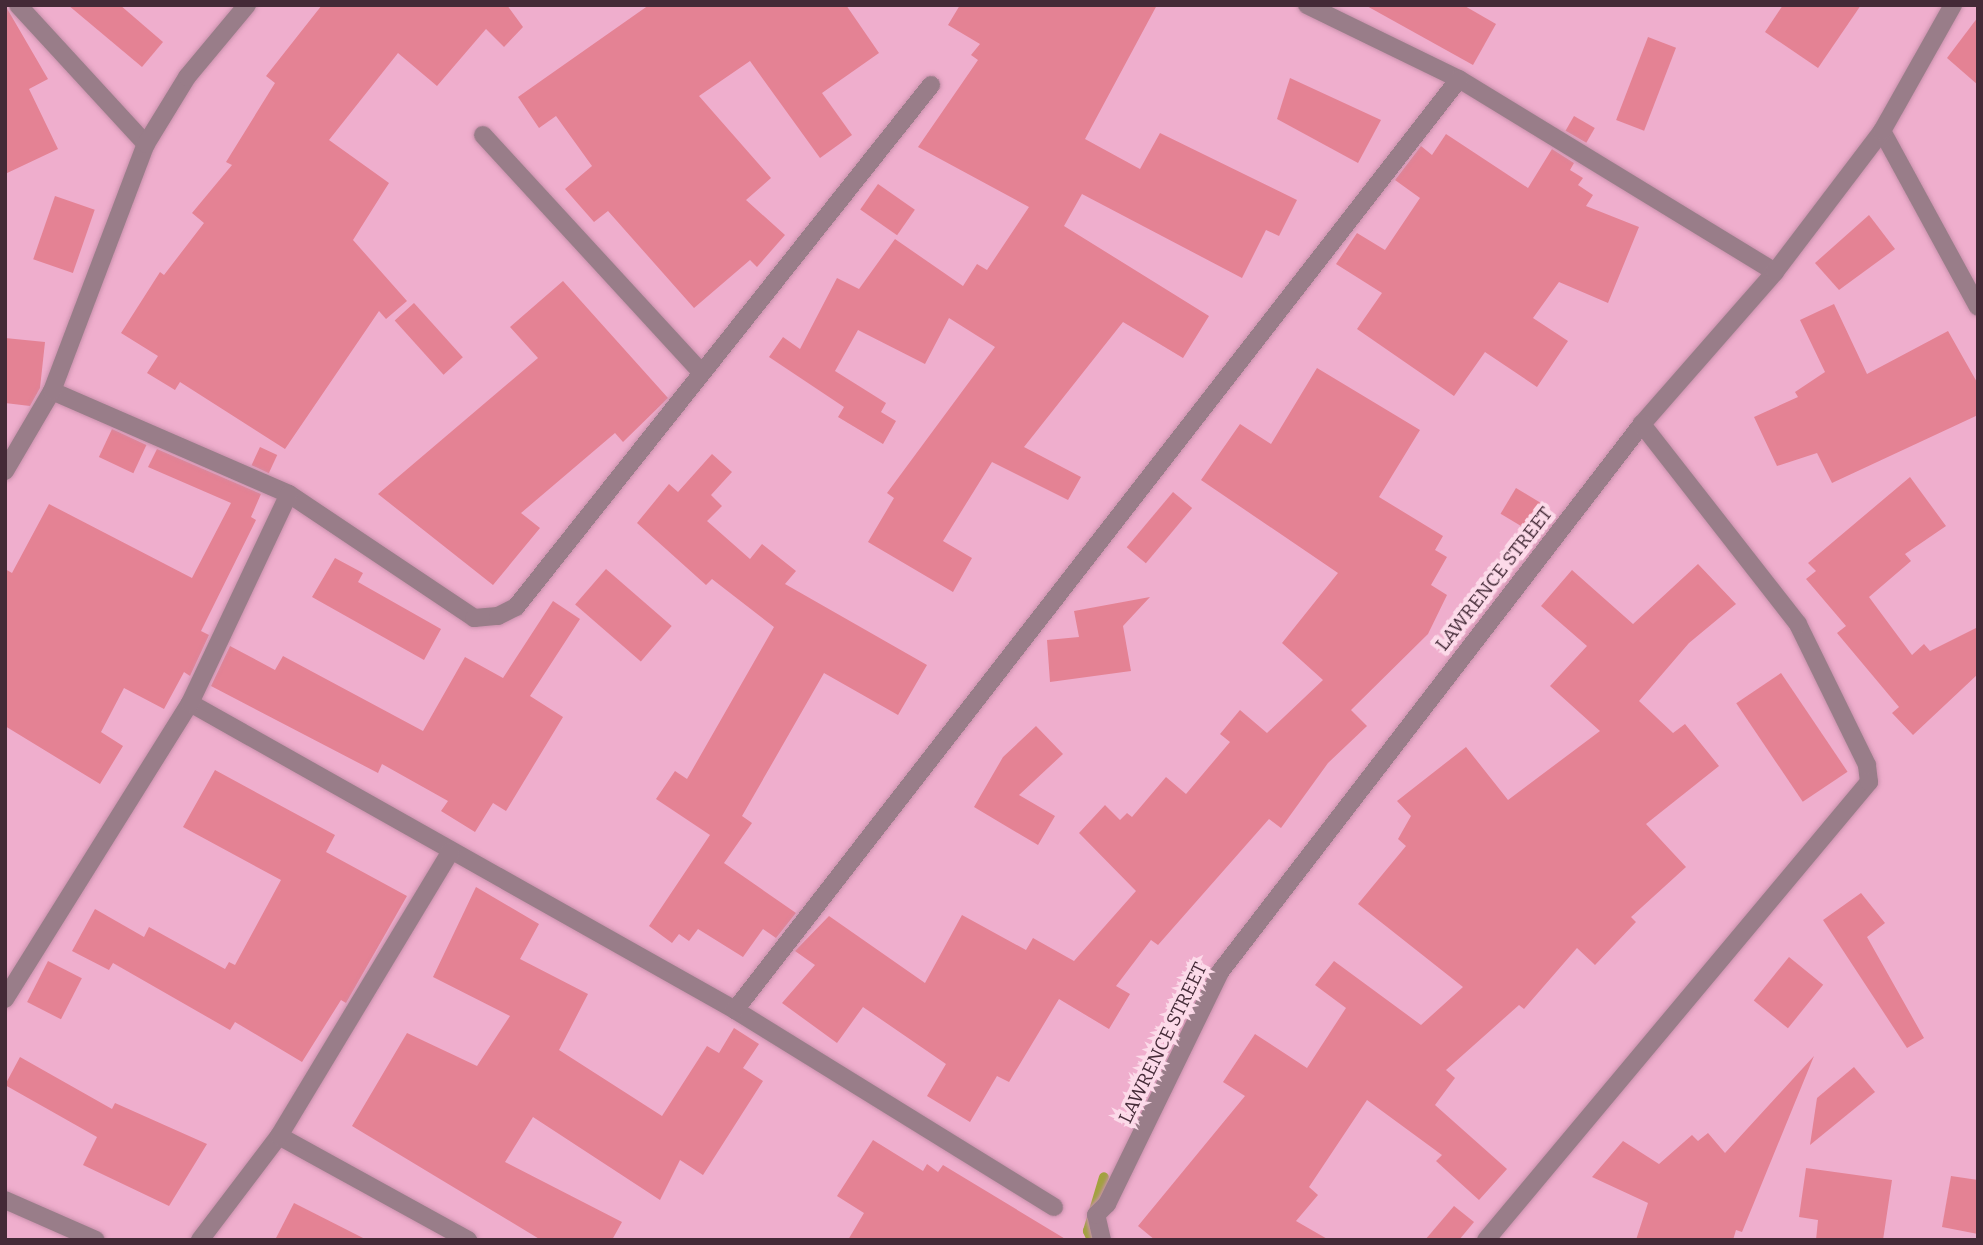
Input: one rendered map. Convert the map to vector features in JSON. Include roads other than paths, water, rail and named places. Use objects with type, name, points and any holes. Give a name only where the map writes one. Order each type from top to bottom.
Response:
[{"type":"street","points":[[18,5],[146,144]]},
{"type":"street","points":[[5,471],[52,391],[146,144],[187,77],[247,5]]},
{"type":"street","points":[[1307,5],[1459,79],[1775,272]]},
{"type":"street","name":"LAWRENCE STREET","points":[[1102,1240],[1096,1215],[1107,1204],[1220,972],[1642,424],[1775,272],[1882,131],[1954,5]]},
{"type":"street","points":[[735,1010],[1459,79]]},
{"type":"street","points":[[52,391],[289,494],[474,618],[498,616],[516,607],[700,371],[931,85]]},
{"type":"street","points":[[1882,131],[1978,307]]},
{"type":"street","points":[[483,135],[700,371]]},
{"type":"street","points":[[1486,1240],[1869,782],[1867,765],[1798,624],[1642,424]]},
{"type":"street","points":[[5,999],[190,703],[289,494]]},
{"type":"street","points":[[190,703],[735,1010],[1054,1207]]},
{"type":"street","points":[[200,1240],[279,1136],[451,851]]},
{"type":"street","points":[[279,1136],[468,1240]]},
{"type":"street","points":[[5,1200],[96,1240]]},
{"type":"waterway","points":[[1092,1240],[1088,1231],[1104,1177]]}]
